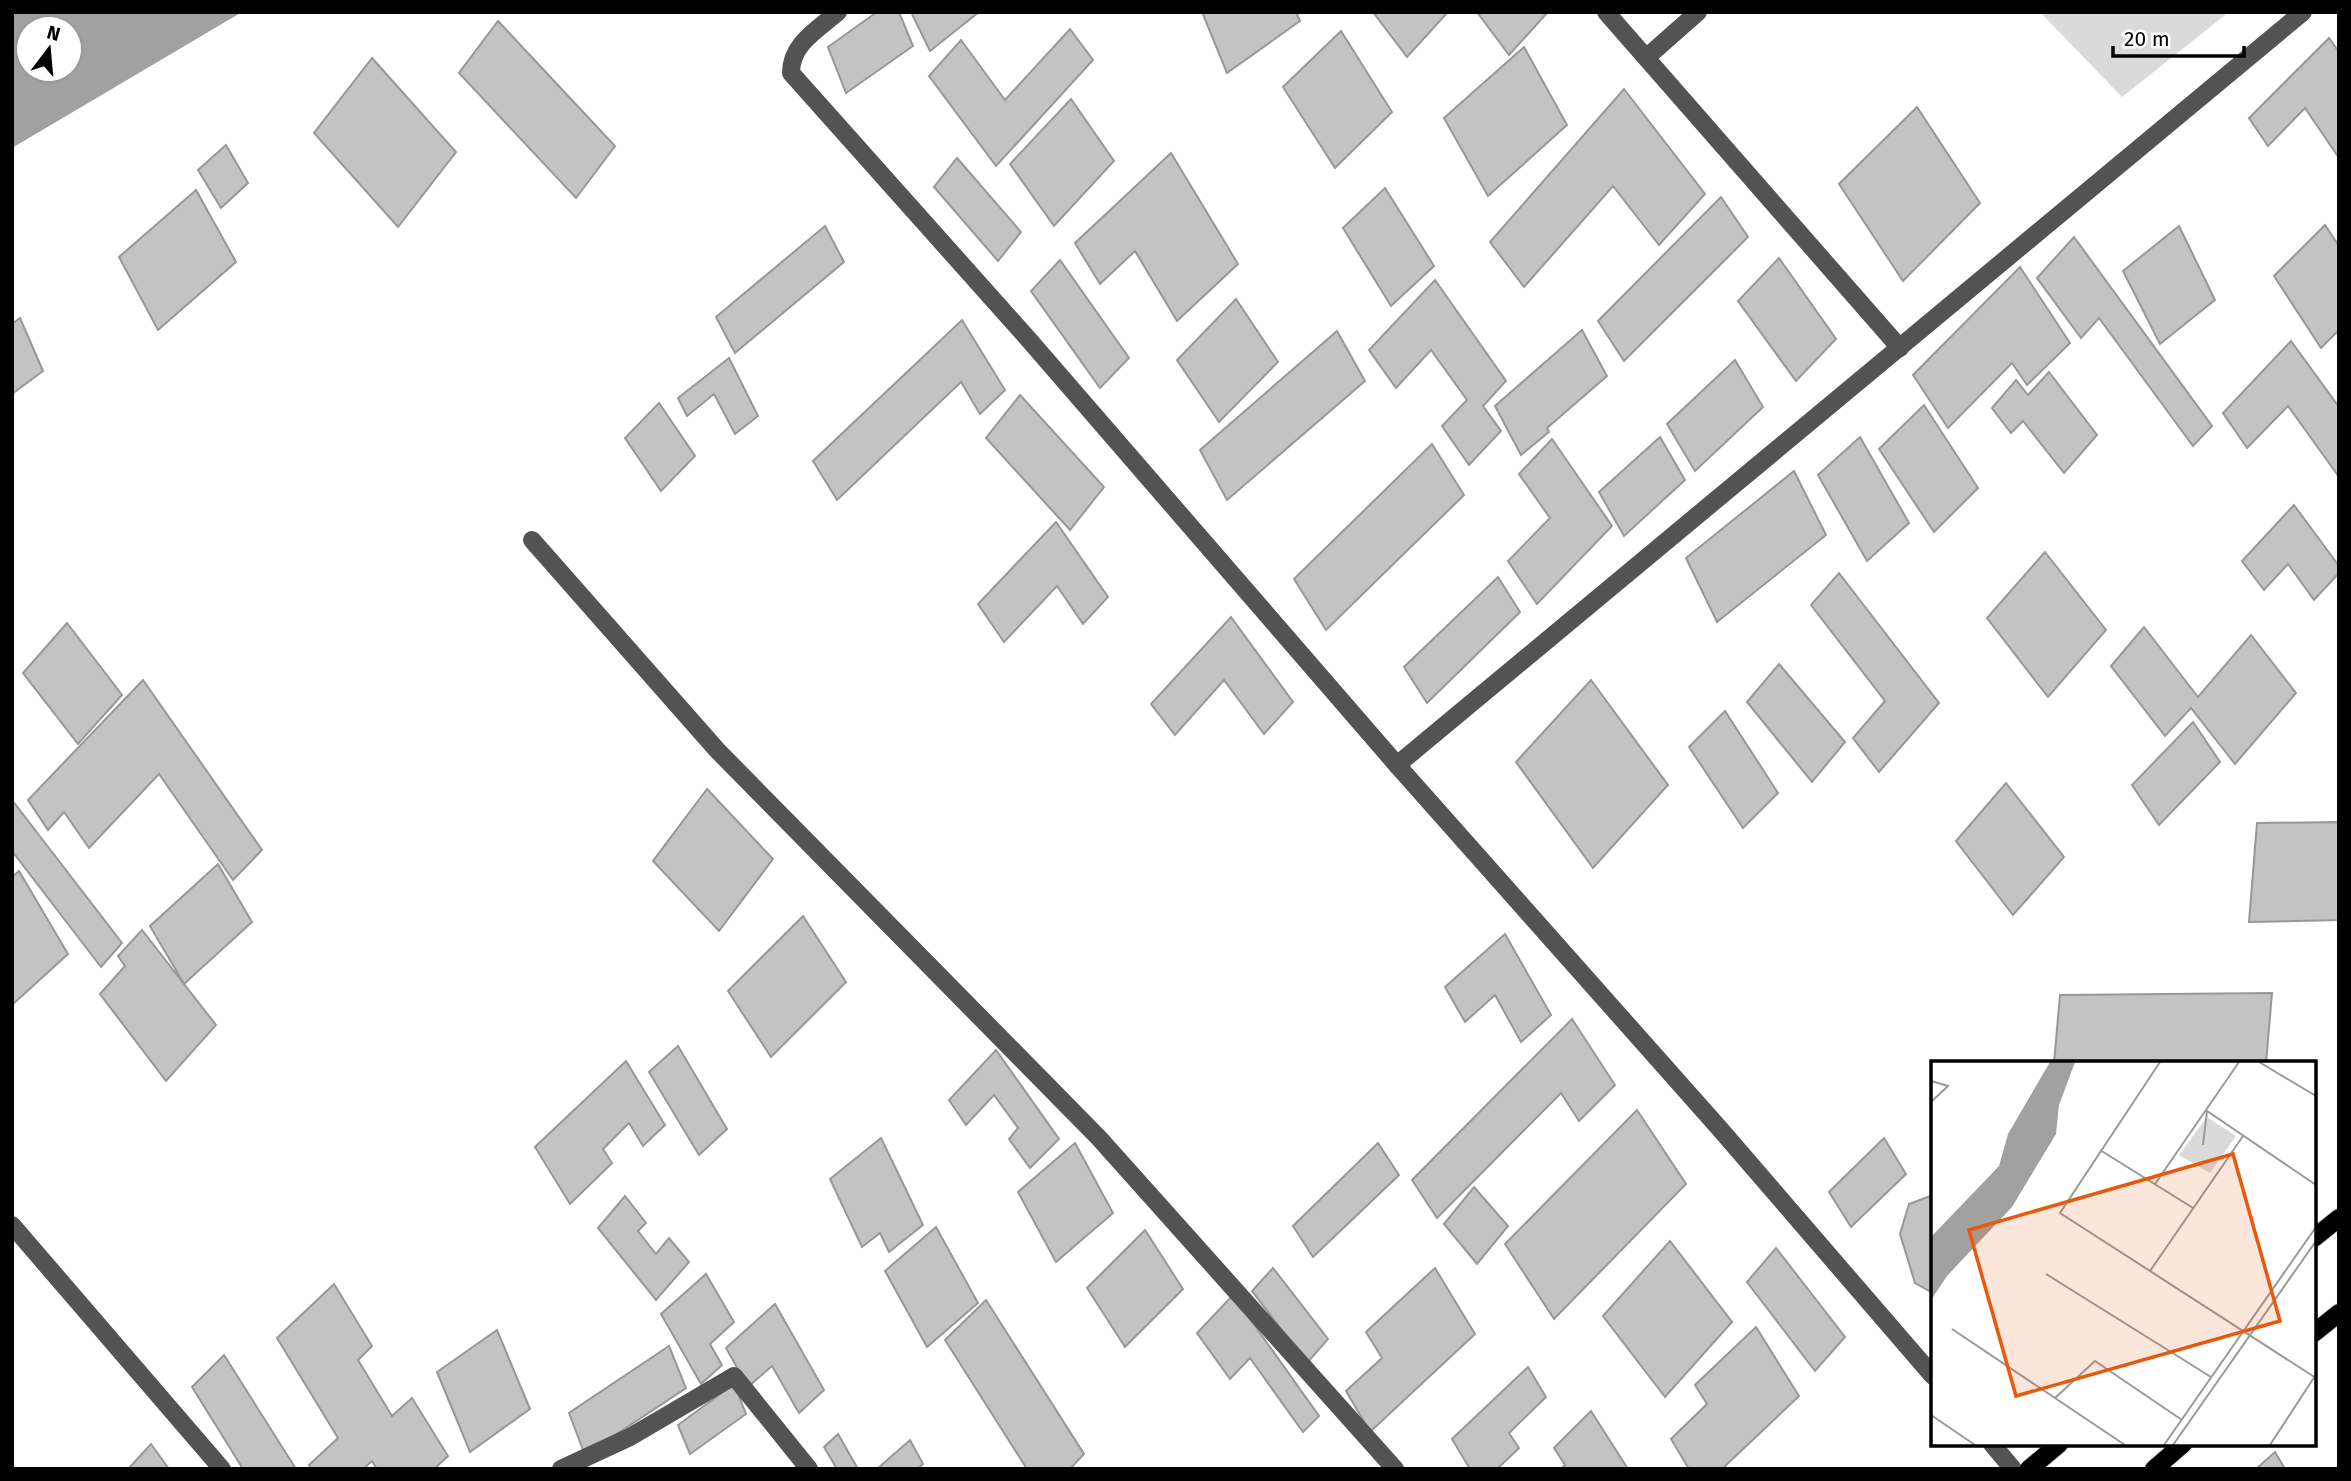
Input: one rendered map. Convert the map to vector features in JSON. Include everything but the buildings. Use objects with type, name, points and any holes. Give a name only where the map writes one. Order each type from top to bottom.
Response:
[{"type":"main road","points":[[2316,1236],[2339,1218]]},
{"type":"main road","points":[[2316,1332],[2339,1313]]},
{"type":"main road","points":[[2029,1469],[2057,1446]]},
{"type":"main road","points":[[2154,1469],[2181,1446]]},
{"type":"street","points":[[838,12],[800,44],[791,60],[790,73],[1039,351],[1397,765],[1720,1129],[1931,1374]]},
{"type":"street","points":[[1606,12],[1900,348]]},
{"type":"street","points":[[1647,57],[1698,12]]},
{"type":"street","points":[[1397,765],[2303,12]]},
{"type":"street","points":[[531,540],[717,750],[1099,1139],[1395,1469]]},
{"type":"street","points":[[12,1224],[222,1469]]},
{"type":"street","points":[[561,1469],[631,1437],[734,1376],[809,1469]]},
{"type":"street","points":[[1994,1446],[2013,1469]]},
{"type":"shaded area","points":[[12,12],[242,12],[12,148]]},
{"type":"shaded area","points":[[2040,12],[2229,12],[2122,97]]}]
